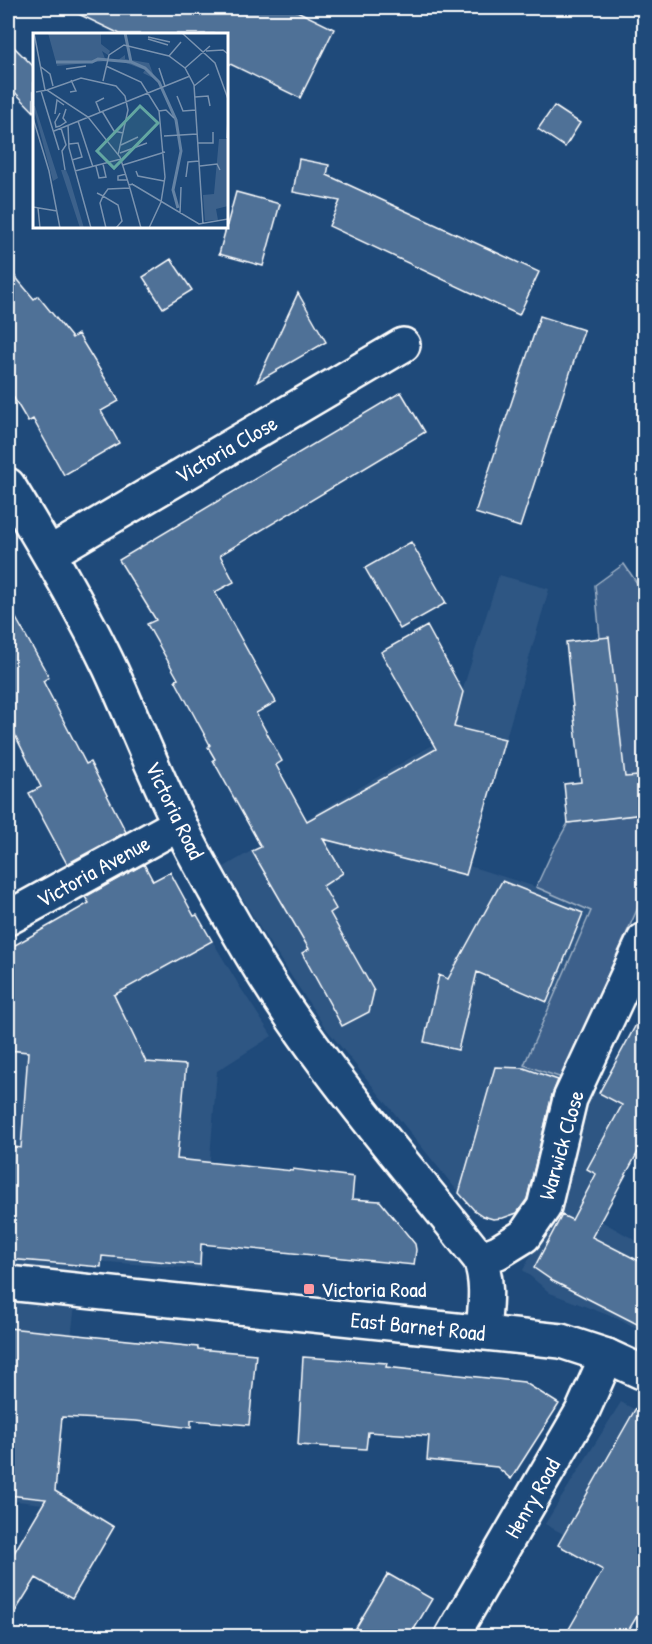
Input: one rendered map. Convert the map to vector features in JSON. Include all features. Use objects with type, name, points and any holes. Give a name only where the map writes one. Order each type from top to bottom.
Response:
[{"type":"street","name":"Victoria Close","points":[[50,553],[403,345]]},
{"type":"street","name":"Victoria Road","points":[[8,485],[50,553],[110,668],[179,824],[244,942],[290,1016],[352,1100],[480,1259],[485,1272],[487,1291],[483,1332]]},
{"type":"street","name":"Victoria Avenue","points":[[8,918],[179,824]]},
{"type":"street","name":"Warwick Close","points":[[480,1259],[498,1252],[524,1236],[544,1207],[570,1100],[645,940]]},
{"type":"street","name":"East Barnet Road","points":[[8,1283],[561,1341],[608,1356],[645,1373]]},
{"type":"street","name":"Henry Road","points":[[452,1636],[583,1410],[608,1356]]},
{"type":"shaded area","points":[[624,564],[644,591],[644,894],[562,1078],[524,1065],[591,911],[536,887],[568,823],[643,814],[639,776],[621,778],[600,638],[595,585]]},
{"type":"shaded area","points":[[499,575],[549,589],[469,866],[536,887],[591,911],[524,1065],[562,1078],[551,1105],[531,1196],[523,1208],[512,1215],[493,1219],[474,1210],[459,1193],[324,1026],[263,933],[224,867],[448,736]]},
{"type":"shaded area","points":[[197,915],[272,1036],[217,1071],[201,1269],[80,1260],[52,1505],[8,1500],[8,1023]]},
{"type":"shaded area","points":[[592,1090],[644,1118],[644,1140],[601,1221],[644,1245],[644,1333],[616,1318],[550,1293],[523,1270],[558,1207],[571,1136]]},
{"type":"shaded area","points":[[621,1402],[644,1415],[644,1578],[545,1524]]},
{"type":"building","points":[[66,8],[291,8],[334,29],[300,98],[228,63],[228,33],[118,33]]},
{"type":"building","points":[[8,41],[33,66],[33,111],[8,85]]},
{"type":"building","points":[[554,106],[580,123],[565,147],[538,129]]},
{"type":"building","points":[[299,159],[329,165],[327,175],[539,272],[519,315],[329,226],[340,201],[293,192]]},
{"type":"building","points":[[236,192],[280,204],[263,266],[219,254],[228,228]]},
{"type":"building","points":[[171,259],[192,290],[163,308],[143,277]]},
{"type":"building","points":[[8,268],[34,299],[38,296],[72,338],[78,334],[119,401],[101,411],[119,443],[64,475],[33,419],[28,422],[8,388]]},
{"type":"building","points":[[298,293],[326,342],[257,382]]},
{"type":"building","points":[[540,316],[584,330],[520,527],[475,513]]},
{"type":"building","points":[[401,392],[425,432],[220,555],[234,582],[215,592],[276,702],[256,713],[282,761],[276,765],[307,821],[436,749],[381,652],[427,626],[463,692],[454,727],[505,739],[466,875],[323,839],[343,873],[323,886],[336,909],[330,913],[374,991],[369,1012],[342,1026],[302,953],[309,949],[252,851],[261,847],[213,760],[215,759],[208,747],[210,745],[175,680],[178,679],[147,624],[156,620],[119,560]]},
{"type":"building","points":[[411,542],[446,603],[400,629],[365,568]]},
{"type":"building","points":[[8,604],[49,677],[43,681],[86,764],[90,762],[126,832],[67,864],[29,793],[41,787],[8,721]]},
{"type":"building","points":[[609,637],[625,777],[639,776],[643,814],[568,823],[564,784],[581,782],[566,642]]},
{"type":"building","points":[[144,864],[153,881],[170,872],[194,916],[197,915],[212,941],[114,995],[146,1062],[186,1065],[177,1159],[354,1177],[352,1199],[380,1201],[415,1244],[414,1265],[201,1244],[200,1265],[102,1256],[101,1267],[8,1259],[8,1146],[21,1148],[28,1052],[8,1050],[8,949],[89,903],[85,897]]},
{"type":"building","points":[[502,881],[583,913],[547,1002],[477,972],[458,1050],[424,1042],[439,975],[448,979]]},
{"type":"building","points":[[645,1008],[645,1139],[592,1237],[645,1264],[645,1328],[553,1281],[534,1268],[562,1215],[572,1220],[596,1174],[587,1169],[622,1105],[599,1093]]},
{"type":"building","points":[[495,1067],[524,1068],[558,1080],[552,1095],[527,1199],[517,1213],[493,1219],[474,1210],[459,1193]]},
{"type":"building","points":[[8,1328],[256,1354],[249,1425],[191,1420],[191,1428],[136,1421],[62,1417],[55,1491],[114,1527],[72,1599],[36,1578],[8,1623],[8,1563],[46,1499],[8,1495]]},
{"type":"building","points":[[303,1357],[387,1363],[386,1367],[524,1382],[559,1404],[511,1479],[497,1467],[427,1460],[429,1436],[368,1432],[366,1449],[298,1445]]},
{"type":"building","points":[[645,1392],[645,1603],[625,1636],[565,1636],[603,1570],[558,1545]]},
{"type":"building","points":[[388,1574],[432,1599],[410,1636],[351,1636]]},
{"type":"place","name":"Victoria Road","points":[[309,1289]]}]
